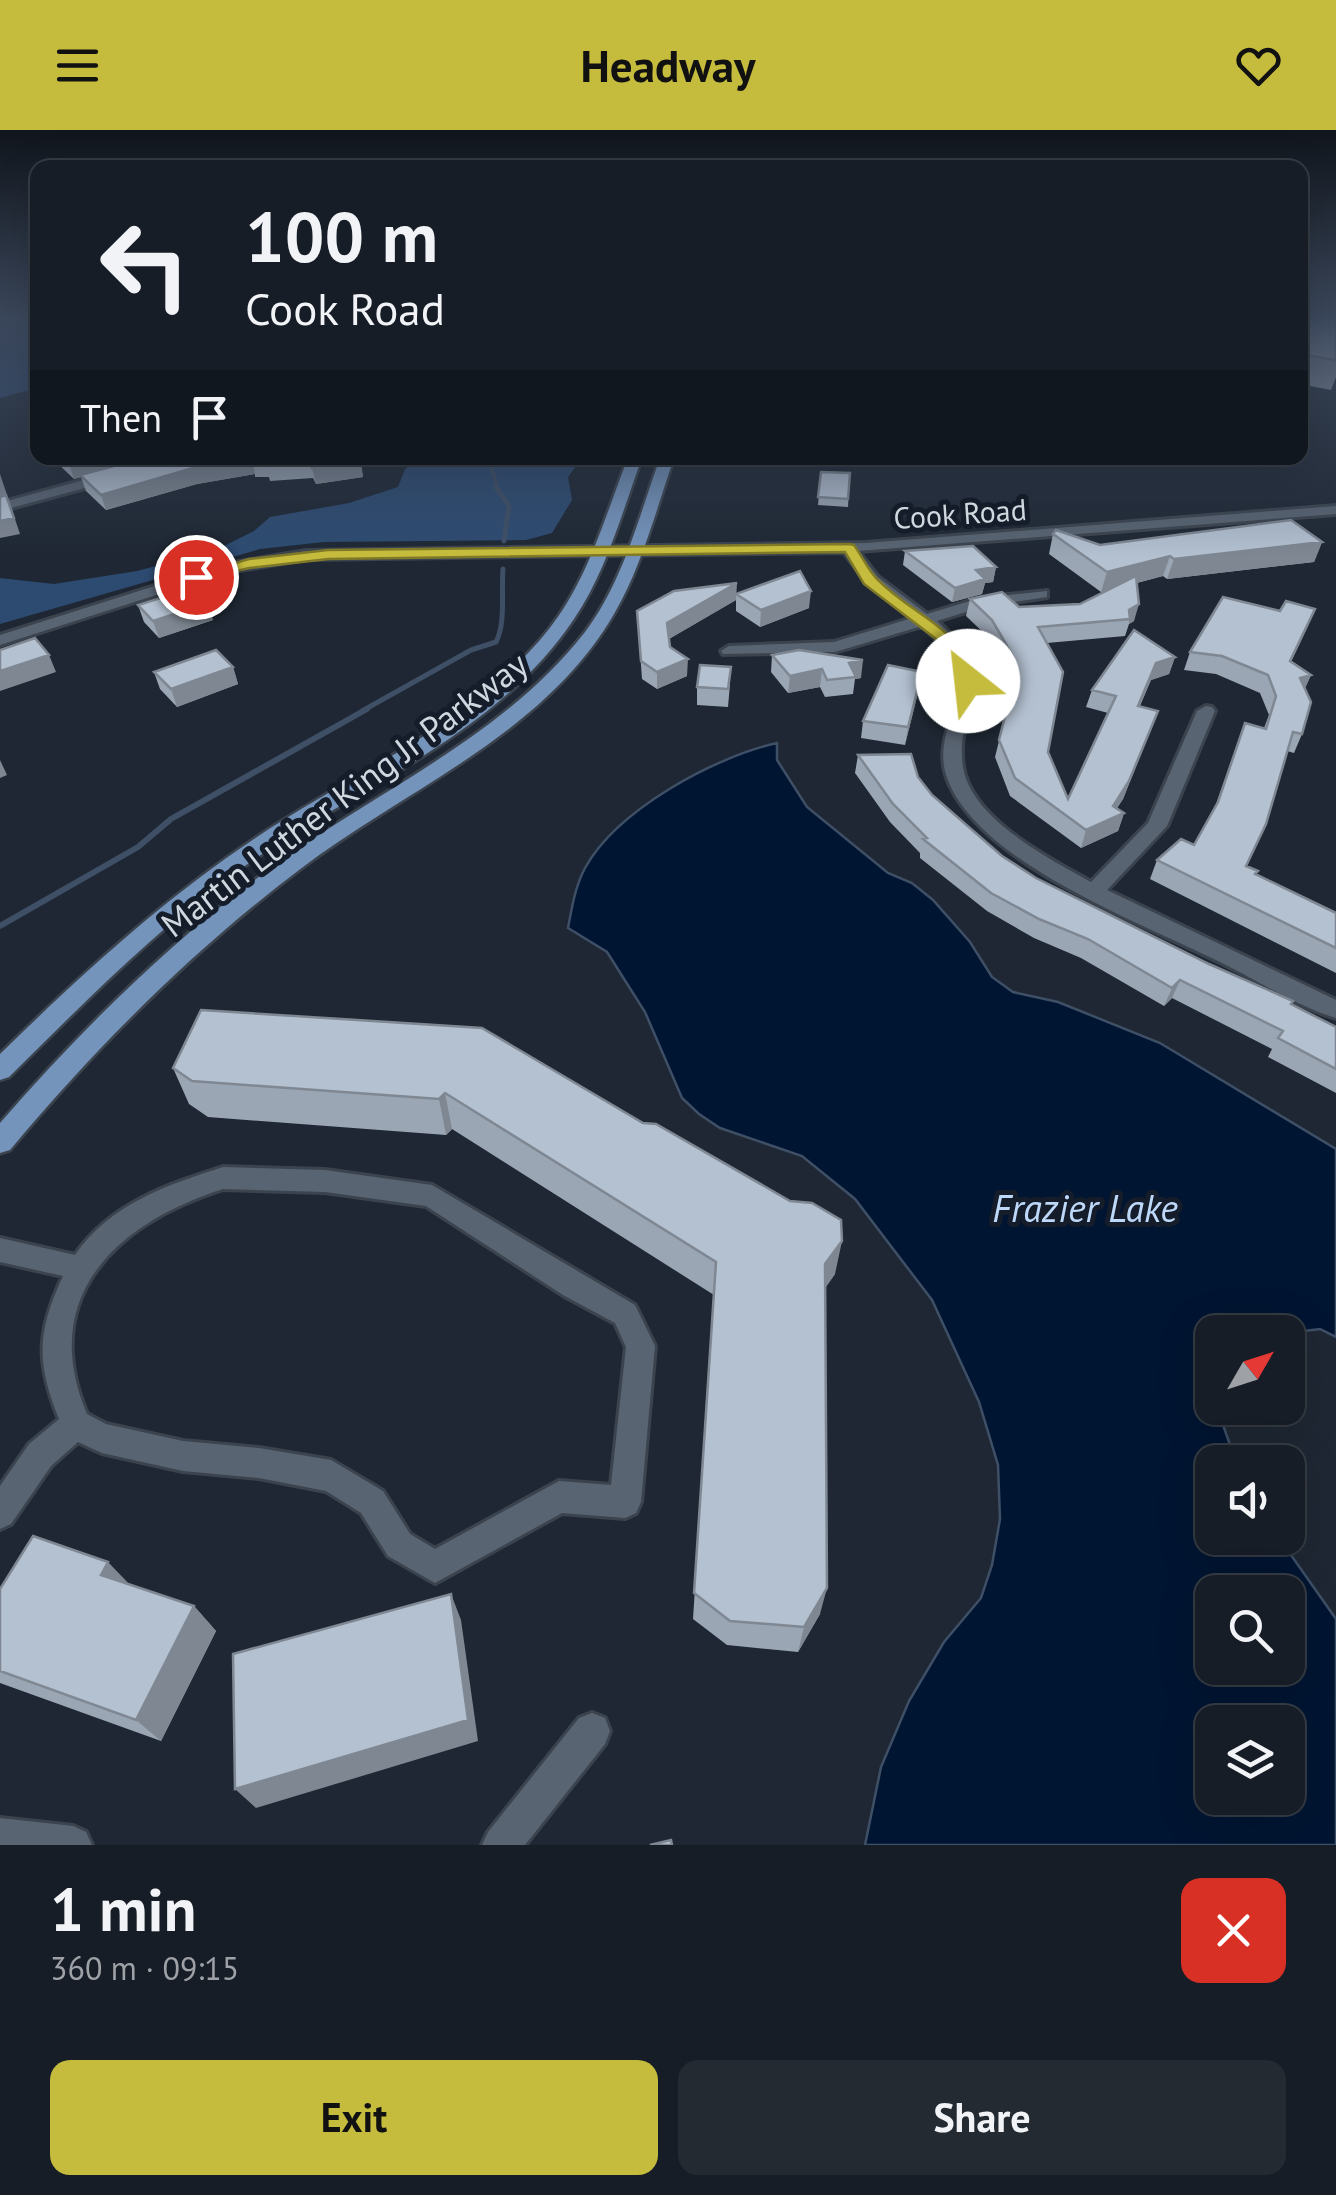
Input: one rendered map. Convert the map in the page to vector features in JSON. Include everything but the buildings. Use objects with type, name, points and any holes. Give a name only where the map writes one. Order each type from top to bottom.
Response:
[{"type":"main road","name":"Martin Luther King Jr Parkway","points":[[0,1070],[141,936],[226,868],[496,691],[554,634],[581,592],[632,465]]},
{"type":"main road","name":"Martin Luther King Jr Parkway","points":[[0,1142],[134,996],[216,924],[321,844],[456,758],[528,705],[594,631],[619,588],[664,465]]},
{"type":"street","points":[[0,507],[129,472]]},
{"type":"street","name":"Cook Road","points":[[0,640],[196,577],[278,559],[418,552],[849,548],[1336,510]]},
{"type":"street","points":[[849,548],[869,581],[923,620],[958,652],[968,681],[951,751],[960,786],[994,826],[1036,859],[1094,891],[1336,1010]]},
{"type":"street","points":[[729,651],[821,649],[980,603],[1042,594]]},
{"type":"street","points":[[1094,891],[1157,826],[1206,711]]},
{"type":"street","points":[[223,1178],[325,1181],[432,1196],[573,1286],[625,1314],[641,1346],[625,1502],[559,1498],[434,1567],[399,1545],[372,1502],[331,1476],[259,1463],[183,1456],[102,1438],[76,1424],[56,1364],[59,1320],[81,1268],[94,1246],[120,1222],[156,1200],[223,1178]]},
{"type":"street","points":[[0,1250],[81,1268]]},
{"type":"street","points":[[0,1513],[40,1455],[76,1424]]},
{"type":"street","points":[[502,1845],[592,1732]]},
{"type":"street","points":[[3,1840],[74,1845]]},
{"type":"shaded area","points":[[410,465],[577,465],[568,477],[572,500],[552,533],[526,540],[324,542],[260,549],[0,624],[0,578],[54,584],[137,571],[216,550],[254,531],[270,517],[349,503],[398,487]]},
{"type":"water","name":"Frazier Lake","points":[[777,743],[777,760],[807,807],[888,873],[912,883],[933,900],[970,942],[992,977],[1013,992],[1058,1002],[1160,1043],[1336,1149],[1336,1337],[1320,1329],[1305,1331],[1305,1315],[1195,1315],[1195,1425],[1223,1425],[1230,1445],[1195,1445],[1195,1555],[1291,1555],[1336,1619],[1336,1845],[865,1845],[881,1767],[909,1701],[944,1642],[981,1598],[1000,1519],[998,1465],[979,1402],[932,1300],[855,1199],[802,1156],[720,1128],[682,1098],[645,1012],[607,952],[568,928],[576,890],[600,847],[643,807],[725,760]]},
{"type":"waterway","points":[[491,465],[498,490]]},
{"type":"waterway","points":[[498,490],[509,506],[504,541]]},
{"type":"waterway","points":[[362,711],[471,650],[496,642],[502,617],[503,569]]},
{"type":"waterway","points":[[0,926],[138,847],[171,819],[367,709]]},
{"type":"route","points":[[196,577],[226,568],[328,554],[849,548],[869,581],[958,652],[968,681]]}]
